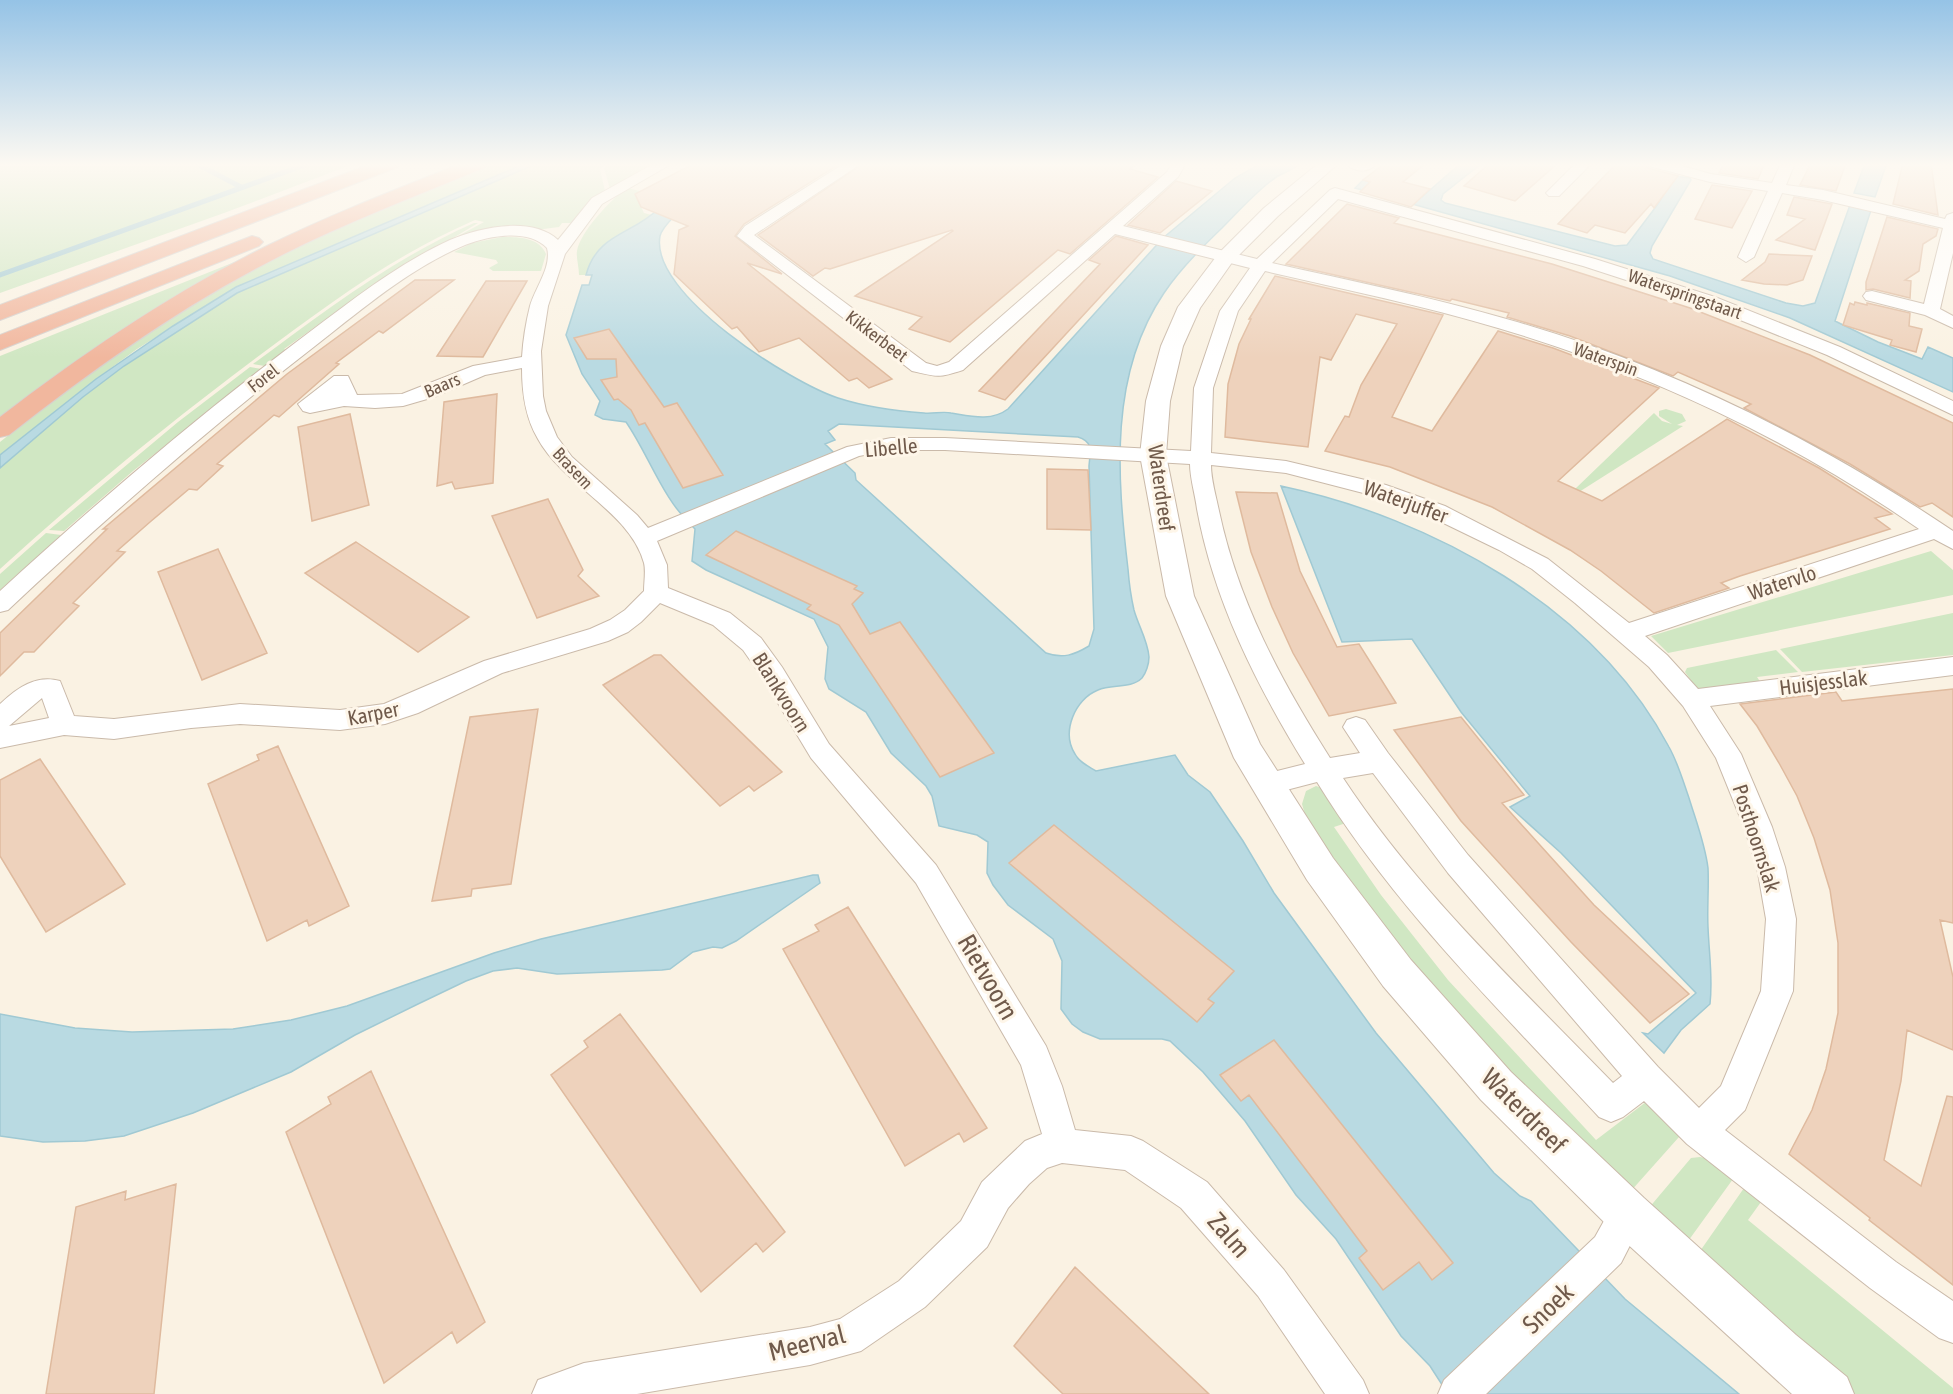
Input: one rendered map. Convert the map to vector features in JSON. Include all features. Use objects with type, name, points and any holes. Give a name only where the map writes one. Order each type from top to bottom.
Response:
[{"type":"highway","points":[[0,313],[223,228]]},
{"type":"highway","points":[[0,343],[289,228]]},
{"type":"highway","points":[[0,429],[67,377],[129,334],[251,263],[323,228]]},
{"type":"highway","points":[[0,300],[110,262],[197,238]]},
{"type":"street","points":[[537,235],[563,228]]},
{"type":"street","name":"Brasem","points":[[575,228],[557,253],[542,294],[531,361],[537,418],[560,459],[646,537],[655,555],[658,569],[656,593]]},
{"type":"street","name":"Kikkerbeet","points":[[751,228],[745,236],[920,367],[931,371],[948,370],[956,366],[1112,228]]},
{"type":"street","name":"Waterspin","points":[[1112,228],[1517,327],[1622,364],[1725,408],[1820,456],[1945,536]]},
{"type":"street","name":"Waterdreef","points":[[1249,228],[1214,254],[1172,346],[1158,401],[1139,454],[1180,596],[1246,749],[1320,868],[1397,973],[1497,1086],[1628,1214],[1779,1352],[1830,1394]]},
{"type":"street","name":"Waterdreef","points":[[1298,228],[1260,264],[1238,295],[1217,338],[1208,370],[1202,403],[1200,458],[1207,517],[1227,584],[1266,674],[1300,737],[1342,799],[1434,920],[1611,1105],[1646,1079]]},
{"type":"street","name":"Waterspringstaart","points":[[1461,228],[1636,277],[1786,331],[1906,384],[1953,409]]},
{"type":"street","points":[[1746,256],[1759,228]]},
{"type":"street","points":[[1931,311],[1950,228]]},
{"type":"street","name":"Forel","points":[[0,604],[108,504],[171,451],[323,331],[388,283],[467,239],[503,232],[537,235]]},
{"type":"street","points":[[537,235],[552,243],[557,253]]},
{"type":"street","points":[[1872,296],[1931,311],[1953,322]]},
{"type":"street","name":"Baars","points":[[351,400],[375,402],[403,400],[427,393],[480,370],[531,361]]},
{"type":"street","name":"Libelle","points":[[646,537],[675,527],[854,451],[891,444],[945,444],[1139,454]]},
{"type":"street","name":"Waterjuffer","points":[[1139,454],[1257,462],[1316,473],[1378,490],[1437,511],[1473,527],[1540,564],[1627,633]]},
{"type":"street","name":"Watervlo","points":[[1627,633],[1945,536]]},
{"type":"street","name":"Karper","points":[[0,738],[64,725],[114,729],[191,718],[240,714],[340,720],[385,714],[422,700],[493,667],[599,635],[619,626],[633,616],[656,593]]},
{"type":"street","name":"Blankvoorn","points":[[656,593],[707,612],[740,631],[764,660],[809,737],[884,824]]},
{"type":"street","name":"Posthoornslak","points":[[1627,633],[1658,661],[1692,699],[1728,754],[1758,827],[1771,867],[1781,919],[1777,991],[1733,1098],[1700,1132]]},
{"type":"street","name":"Huisjesslak","points":[[1692,699],[1953,666]]},
{"type":"street","points":[[0,718],[34,691],[46,687],[51,688],[53,692],[64,725]]},
{"type":"street","points":[[1356,726],[1379,761],[1458,864],[1646,1079],[1700,1132],[1884,1275],[1953,1324]]},
{"type":"street","points":[[1267,784],[1323,770],[1379,761]]},
{"type":"street","name":"Rietvoorn","points":[[884,824],[926,874],[1034,1057],[1062,1146]]},
{"type":"street","name":"Meerval","points":[[552,1394],[584,1383],[810,1346],[847,1337],[883,1315],[935,1273],[974,1234],[995,1195],[1037,1153],[1062,1146]]},
{"type":"street","name":"Zalm","points":[[1062,1146],[1131,1153],[1194,1195],[1271,1283],[1349,1394]]},
{"type":"street","name":"Snoek","points":[[1458,1394],[1608,1250],[1628,1214]]},
{"type":"green space","points":[[0,228],[182,228],[0,293]]},
{"type":"green space","points":[[374,228],[236,287],[137,349],[0,455],[0,442],[36,413],[149,333],[228,284],[333,230]]},
{"type":"green space","points":[[387,228],[458,228],[388,265],[256,358],[126,460],[0,569],[0,468],[83,397],[124,366],[237,293]]},
{"type":"green space","points":[[463,228],[470,228],[367,290],[284,349],[286,350],[265,366],[253,364],[359,288],[444,237]]},
{"type":"green space","points":[[473,228],[551,228],[449,241]]},
{"type":"green space","points":[[588,228],[633,228],[604,247],[590,264],[586,275],[579,275],[577,251]]},
{"type":"green space","points":[[502,237],[527,239],[543,248],[546,254],[541,271],[493,271],[489,268],[498,263],[496,260],[454,252],[472,243]]},
{"type":"green space","points":[[287,241],[0,425],[0,356]]},
{"type":"green space","points":[[250,367],[262,369],[133,471],[64,531],[49,530],[178,422]]},
{"type":"green space","points":[[1666,409],[1682,414],[1686,421],[1677,425],[1683,426],[1579,492],[1575,489],[1654,413],[1662,421],[1672,424],[1659,416],[1659,411]]},
{"type":"green space","points":[[46,533],[61,535],[0,590],[0,574]]},
{"type":"green space","points":[[1931,551],[1953,570],[1953,595],[1668,653],[1651,636]]},
{"type":"green space","points":[[1953,613],[1953,655],[1802,672],[1780,649]]},
{"type":"green space","points":[[1776,650],[1798,672],[1757,677],[1761,683],[1700,689],[1685,672],[1687,668]]},
{"type":"green space","points":[[1316,786],[1328,790],[1352,821],[1334,827],[1381,895],[1448,980],[1596,1140],[1646,1102],[1676,1118],[1679,1137],[1630,1192],[1480,1050],[1409,968],[1306,818],[1302,804],[1306,791]]},
{"type":"green space","points":[[1691,1158],[1710,1159],[1733,1179],[1686,1244],[1648,1209]]},
{"type":"green space","points":[[1744,1188],[1761,1202],[1748,1220],[1953,1388],[1953,1394],[1850,1394],[1698,1254]]},
{"type":"water","points":[[374,228],[387,228],[237,293],[124,366],[83,397],[0,468],[0,455],[96,379],[173,326],[236,287]]},
{"type":"water","points":[[631,228],[664,228],[660,236],[663,259],[677,284],[699,309],[728,333],[789,375],[838,398],[859,404],[913,412],[995,416],[1008,409],[1163,238],[1175,228],[1221,228],[1170,284],[1146,324],[1134,357],[1121,427],[1121,498],[1131,595],[1149,657],[1146,671],[1138,681],[1098,690],[1090,694],[1077,708],[1069,736],[1075,754],[1084,764],[1096,771],[1175,755],[1188,775],[1210,792],[1274,893],[1376,1033],[1494,1173],[1520,1196],[1531,1201],[1625,1299],[1739,1394],[1448,1394],[1430,1366],[1401,1336],[1336,1239],[1296,1195],[1245,1121],[1203,1072],[1170,1041],[1100,1039],[1083,1032],[1072,1024],[1061,1009],[1062,961],[1053,939],[1008,905],[993,885],[987,873],[988,842],[977,835],[939,826],[932,796],[926,786],[891,753],[866,712],[829,689],[825,679],[828,647],[814,619],[706,570],[692,561],[695,529],[674,505],[626,422],[603,419],[595,415],[600,401],[582,374],[566,335],[582,285],[589,285],[592,275],[586,275],[591,261],[599,250],[607,242]],"holes":[[[839,424],[1083,439],[1090,448],[1094,629],[1089,646],[1063,656],[1046,653],[856,480],[855,473],[825,444],[835,440],[828,431]]]},
{"type":"water","points":[[1498,228],[1544,228],[1615,246],[1627,245],[1640,228],[1663,228],[1652,246],[1650,253],[1653,259],[1786,303],[1803,306],[1815,303],[1842,228],[1865,228],[1835,321],[1878,342],[1922,359],[1928,347],[1953,358],[1953,392],[1790,318],[1670,276]]},
{"type":"water","points":[[1281,486],[1338,501],[1395,521],[1451,546],[1504,576],[1554,611],[1598,652],[1637,697],[1675,759],[1700,833],[1708,868],[1710,1004],[1681,1030],[1664,1053],[1643,1033],[1648,1034],[1696,993],[1561,853],[1510,807],[1530,796],[1461,712],[1412,639],[1342,642]]},
{"type":"water","points":[[818,875],[820,883],[736,941],[722,948],[713,947],[693,952],[670,969],[557,974],[517,968],[493,971],[466,981],[355,1035],[291,1072],[193,1113],[124,1136],[85,1141],[43,1142],[0,1136],[0,1014],[75,1028],[132,1032],[233,1029],[291,1020],[347,1006],[494,953],[541,939]]},
{"type":"building","points":[[683,228],[741,228],[735,236],[782,274],[747,263],[892,379],[869,388],[857,378],[849,381],[799,338],[759,352],[737,327],[732,329],[674,274],[679,230]]},
{"type":"building","points":[[768,228],[1100,228],[1070,254],[1058,250],[950,342],[909,329],[922,317],[855,296],[952,230],[830,269],[825,268],[813,276],[758,235]]},
{"type":"building","points":[[1140,228],[1166,228],[1160,233]]},
{"type":"building","points":[[1323,228],[1413,228],[1552,264],[1690,308],[1810,355],[1953,423],[1953,517],[1932,503],[1920,507],[1850,464],[1744,408],[1751,404],[1678,372],[1673,376],[1570,336],[1507,317],[1509,313],[1286,264]]},
{"type":"building","points":[[1571,228],[1592,228],[1587,233]]},
{"type":"building","points":[[1606,228],[1629,228],[1625,233]]},
{"type":"building","points":[[1792,228],[1823,228],[1815,250],[1776,240]]},
{"type":"building","points":[[1883,228],[1938,229],[1936,236],[1923,244],[1919,271],[1905,280],[1911,281],[1910,298],[1873,289],[1866,290],[1866,282]]},
{"type":"building","points":[[1116,236],[1148,245],[1005,400],[979,391],[1100,264],[1089,260]]},
{"type":"building","points":[[1769,254],[1812,256],[1803,280],[1787,285],[1742,280],[1765,262]]},
{"type":"building","points":[[1275,276],[1443,315],[1392,417],[1432,431],[1498,331],[1553,348],[1659,388],[1558,481],[1602,501],[1727,419],[1819,468],[1892,514],[1875,518],[1890,529],[1740,576],[1721,583],[1729,588],[1654,613],[1601,571],[1570,550],[1492,507],[1390,467],[1325,451],[1345,416],[1349,417],[1361,385],[1397,324],[1356,314],[1331,360],[1320,357],[1308,447],[1225,437],[1228,384],[1239,344],[1251,319],[1249,319]]},
{"type":"building","points":[[415,280],[454,280],[383,333],[379,331],[336,363],[339,364],[279,417],[274,415],[217,464],[223,466],[197,490],[189,489],[150,522],[117,551],[125,552],[73,603],[79,606],[34,652],[24,652],[0,676],[0,633],[107,529],[103,529],[287,374]]},
{"type":"building","points":[[486,281],[527,281],[483,357],[437,356]]},
{"type":"building","points":[[1855,302],[1910,313],[1909,326],[1922,329],[1916,352],[1890,345],[1892,340],[1843,325],[1850,303],[1854,305]]},
{"type":"building","points":[[609,329],[664,407],[677,403],[723,475],[683,488],[645,423],[639,425],[631,410],[618,399],[614,400],[601,380],[617,377],[616,359],[587,359],[574,338]]},
{"type":"building","points":[[497,394],[493,483],[455,489],[452,482],[437,486],[444,402]]},
{"type":"building","points":[[350,414],[369,505],[312,521],[298,427]]},
{"type":"building","points":[[1047,469],[1088,470],[1091,530],[1047,529]]},
{"type":"building","points":[[1236,492],[1277,493],[1300,571],[1337,647],[1359,644],[1396,703],[1329,716],[1293,653],[1272,607],[1251,552]]},
{"type":"building","points":[[548,499],[583,570],[578,576],[599,596],[537,618],[492,516]]},
{"type":"building","points":[[736,531],[857,586],[854,589],[863,593],[852,604],[870,634],[900,622],[994,753],[940,777],[839,625],[807,609],[811,605],[706,555]]},
{"type":"building","points":[[356,542],[469,617],[418,652],[305,573]]},
{"type":"building","points":[[218,549],[267,653],[202,680],[158,572]]},
{"type":"building","points":[[654,655],[661,655],[782,772],[754,791],[749,786],[720,806],[603,685]]},
{"type":"building","points":[[1953,689],[1953,923],[1940,920],[1953,977],[1953,1050],[1907,1030],[1901,1081],[1884,1160],[1921,1186],[1947,1096],[1953,1097],[1953,1285],[1789,1154],[1812,1110],[1826,1069],[1838,1013],[1838,943],[1830,890],[1814,838],[1797,796],[1757,726],[1740,704],[1836,692],[1842,701]]},
{"type":"building","points":[[538,709],[511,884],[472,889],[471,896],[432,901],[470,717]]},
{"type":"building","points":[[1461,717],[1524,795],[1502,803],[1594,905],[1689,994],[1650,1023],[1571,942],[1461,821],[1394,730]]},
{"type":"building","points":[[278,746],[349,906],[309,926],[307,920],[267,941],[208,784],[259,760],[257,755]]},
{"type":"building","points":[[40,759],[125,884],[46,932],[0,856],[0,780]]},
{"type":"building","points":[[1054,825],[1234,971],[1208,999],[1214,1003],[1197,1022],[1009,863]]},
{"type":"building","points":[[848,907],[987,1128],[964,1142],[959,1133],[905,1166],[783,949],[819,931],[815,925]]},
{"type":"building","points":[[620,1014],[785,1232],[763,1252],[756,1243],[701,1292],[551,1075],[588,1047],[584,1041]]},
{"type":"building","points":[[1274,1040],[1453,1263],[1432,1280],[1419,1262],[1383,1290],[1359,1258],[1367,1251],[1326,1196],[1249,1095],[1241,1101],[1220,1075]]},
{"type":"building","points":[[371,1071],[485,1322],[457,1343],[452,1332],[384,1383],[286,1132],[331,1104],[328,1097]]},
{"type":"building","points":[[176,1184],[154,1394],[46,1394],[76,1207],[126,1191],[125,1200]]},
{"type":"building","points":[[1075,1267],[1209,1394],[1063,1394],[1014,1346]]},
{"type":"waterway","points":[[0,275],[130,228]]}]
